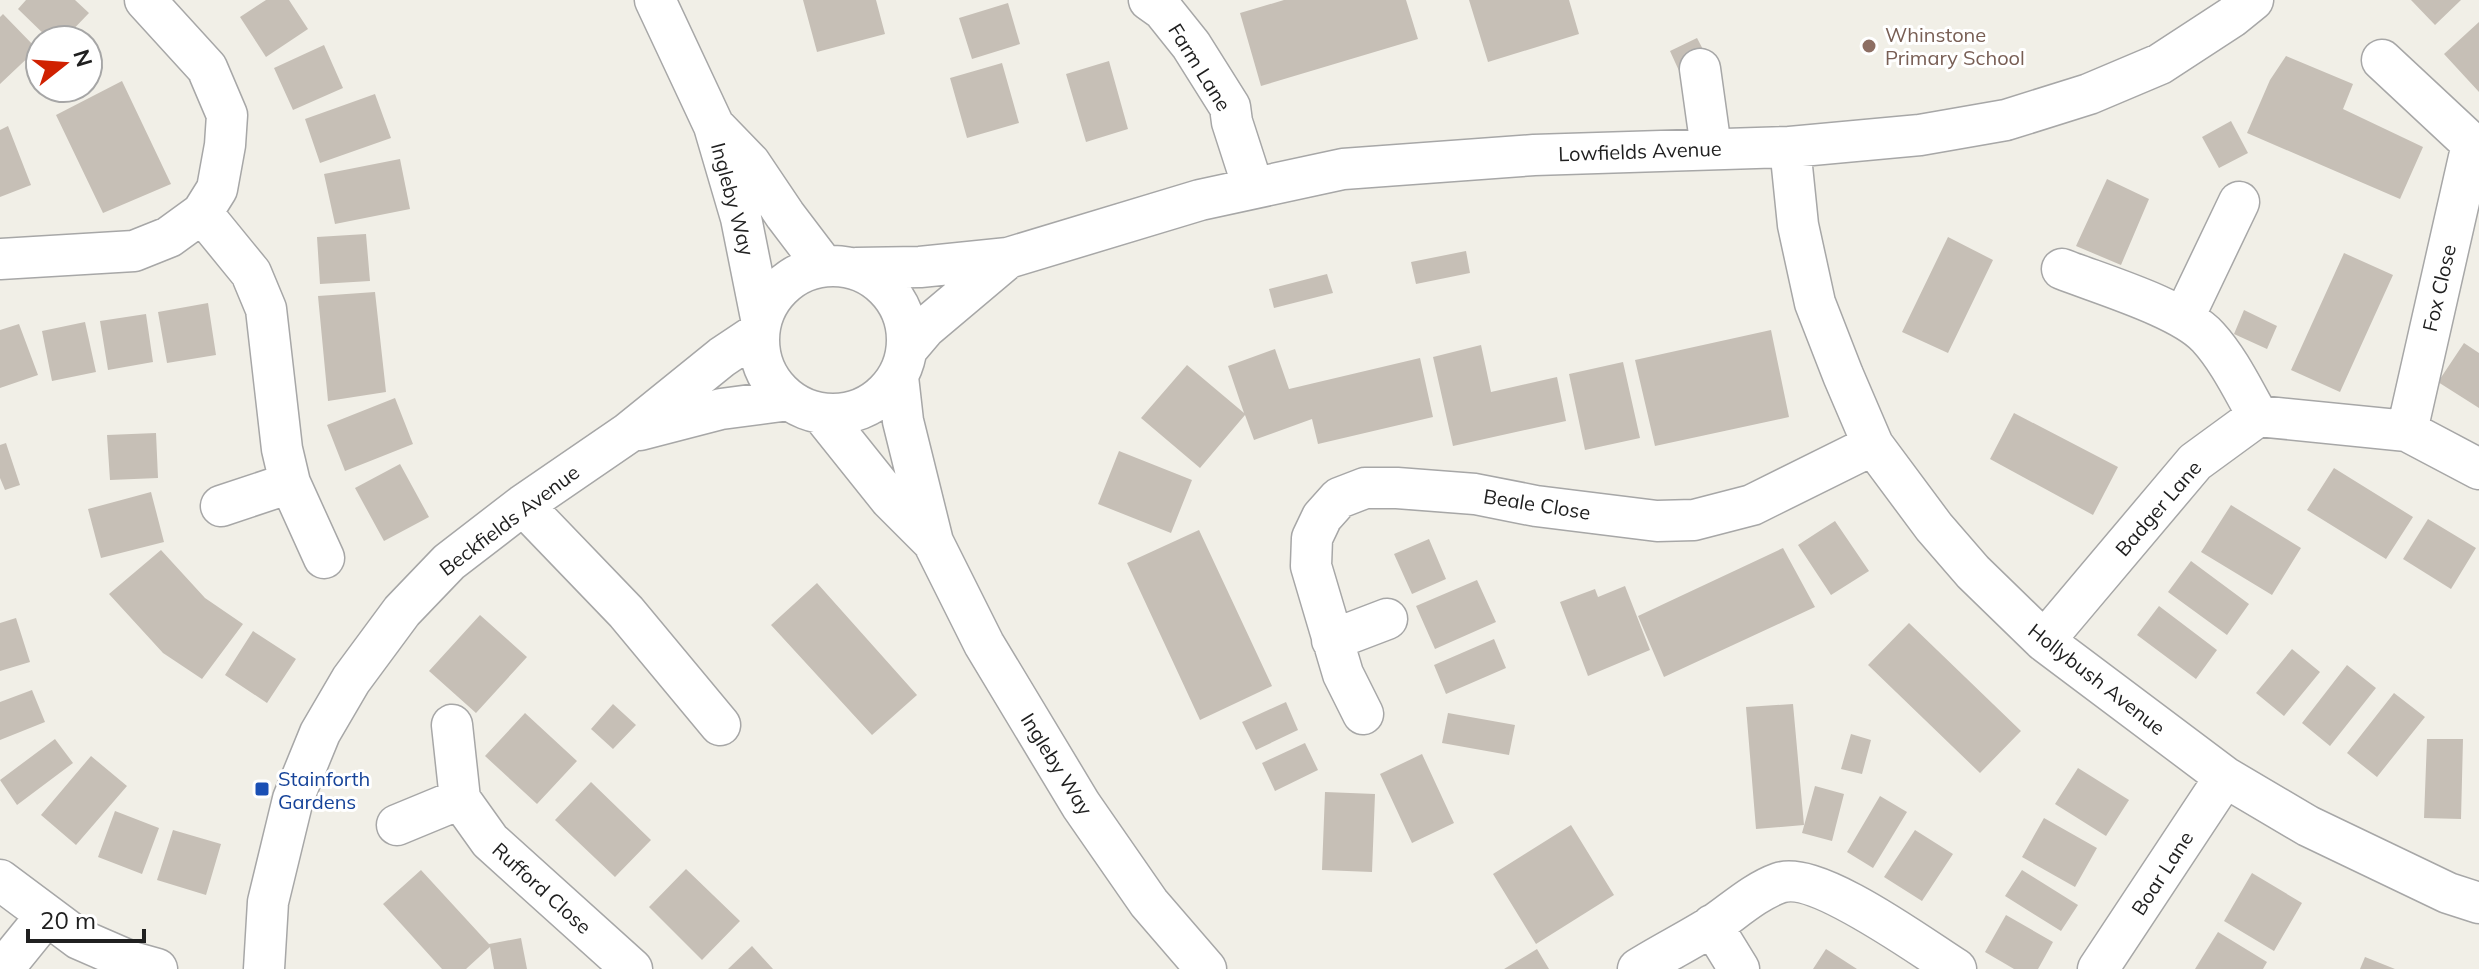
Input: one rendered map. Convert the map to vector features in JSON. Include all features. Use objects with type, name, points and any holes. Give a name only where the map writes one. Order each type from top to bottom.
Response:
[{"type":"street","points":[[0,259],[134,251],[169,237],[202,213],[217,189],[227,115],[207,68],[145,0]]},
{"type":"street","name":"Ingleby Way","points":[[655,0],[714,126],[741,218],[760,326]]},
{"type":"street","name":"Lowfields Avenue","points":[[839,267],[920,267],[1008,258],[1104,227],[1253,187],[1343,169],[1534,155],[1790,147],[1920,135],[2006,120],[2089,94],[2160,64],[2253,0]]},
{"type":"street","name":"Farm Lane","points":[[1162,3],[1230,107],[1253,187]]},
{"type":"street","name":"Fox Close","points":[[2382,60],[2475,142],[2407,431]]},
{"type":"street","points":[[1700,69],[1711,148]]},
{"type":"street","name":"Ingleby Way","points":[[714,126],[750,163],[785,215],[839,267]]},
{"type":"street","name":"Hollybush Avenue","points":[[1790,147],[1798,225],[1815,303],[1873,445],[1954,550],[2044,641],[2225,777],[2308,826],[2448,893],[2479,903]]},
{"type":"street","points":[[2184,317],[2239,202]]},
{"type":"street","points":[[202,213],[251,273],[266,309],[275,406],[290,483],[324,558]]},
{"type":"street","name":"Lowfields Avenue","points":[[903,363],[925,328],[1008,258]]},
{"type":"street","points":[[839,267],[878,280],[896,299],[906,322],[903,363],[878,399],[852,412],[805,407],[771,382],[761,359],[760,326],[774,293],[796,274],[839,267]]},
{"type":"street","points":[[2062,269],[2184,317],[2207,336],[2258,416],[2407,431],[2479,469]]},
{"type":"street","name":"Beckfields Avenue","points":[[264,969],[268,902],[293,799],[320,733],[351,680],[402,611],[449,562],[523,505],[628,433],[760,326]]},
{"type":"street","name":"Ingleby Way","points":[[903,363],[903,421],[933,542],[984,644],[1081,805],[1149,903],[1206,969]]},
{"type":"street","name":"Ingleby Way","points":[[805,407],[933,542]]},
{"type":"street","name":"Beckfields Avenue","points":[[628,433],[721,409],[805,407]]},
{"type":"street","name":"Badger Lane","points":[[2044,641],[2195,462],[2258,416]]},
{"type":"street","name":"Beale Close","points":[[1363,714],[1343,674],[1311,566],[1312,538],[1322,517],[1339,498],[1365,488],[1397,488],[1475,494],[1536,506],[1657,521],[1694,520],[1752,505],[1873,445]]},
{"type":"street","points":[[221,506],[290,483]]},
{"type":"street","points":[[523,505],[626,612],[720,725]]},
{"type":"street","points":[[1332,640],[1387,619]]},
{"type":"street","name":"Rufford Close","points":[[452,725],[460,799],[490,841],[632,969]]},
{"type":"street","name":"Boar Lane","points":[[2098,969],[2225,777]]},
{"type":"street","points":[[397,825],[460,799]]},
{"type":"street","points":[[0,880],[79,939],[132,962],[157,969]]},
{"type":"street","points":[[1638,969],[1780,882],[1803,882],[1831,892],[1956,969]]},
{"type":"street","points":[[3,969],[46,916]]},
{"type":"street","points":[[1712,925],[1739,969]]},
{"type":"building","points":[[26,0],[75,0],[89,13],[78,24],[33,24],[18,9]]},
{"type":"building","points":[[266,0],[289,0],[308,29],[266,57],[240,17]]},
{"type":"building","points":[[803,0],[876,0],[885,34],[817,52]]},
{"type":"building","points":[[1284,0],[1406,0],[1418,39],[1261,86],[1240,13]]},
{"type":"building","points":[[1469,0],[1569,0],[1579,34],[1488,62]]},
{"type":"building","points":[[2411,0],[2461,0],[2435,25]]},
{"type":"building","points":[[1008,3],[1020,44],[972,59],[959,18]]},
{"type":"building","points":[[3,14],[24,36],[24,61],[0,84],[0,17]]},
{"type":"building","points":[[2479,22],[2479,92],[2444,54]]},
{"type":"building","points":[[1697,38],[1708,59],[1680,73],[1670,51]]},
{"type":"building","points":[[324,45],[343,88],[293,110],[274,68]]},
{"type":"building","points":[[2286,56],[2353,84],[2343,109],[2423,147],[2400,199],[2247,133],[2270,80]]},
{"type":"building","points":[[1109,61],[1128,129],[1086,142],[1066,74]]},
{"type":"building","points":[[1002,63],[1019,123],[967,138],[950,78]]},
{"type":"building","points":[[122,81],[171,184],[103,213],[56,115],[77,104],[104,104],[104,90]]},
{"type":"building","points":[[375,94],[391,138],[320,163],[305,119]]},
{"type":"building","points":[[2231,121],[2248,153],[2219,168],[2202,137]]},
{"type":"building","points":[[8,126],[31,185],[0,197],[0,130]]},
{"type":"building","points":[[400,159],[410,209],[335,224],[324,174]]},
{"type":"building","points":[[2107,179],[2149,199],[2121,265],[2076,246]]},
{"type":"building","points":[[366,234],[370,281],[320,284],[317,237]]},
{"type":"building","points":[[1948,237],[1993,260],[1948,353],[1902,332]]},
{"type":"building","points":[[1466,251],[1470,273],[1416,284],[1411,262]]},
{"type":"building","points":[[2344,253],[2393,275],[2340,392],[2291,370]]},
{"type":"building","points":[[1327,274],[1333,293],[1274,308],[1269,289]]},
{"type":"building","points":[[375,292],[386,392],[328,401],[318,296]]},
{"type":"building","points":[[208,303],[216,355],[167,363],[158,312]]},
{"type":"building","points":[[2244,310],[2277,326],[2267,349],[2234,334]]},
{"type":"building","points":[[146,314],[153,362],[108,370],[100,321]]},
{"type":"building","points":[[85,322],[96,372],[52,381],[42,331]]},
{"type":"building","points":[[19,324],[38,375],[0,388],[0,330]]},
{"type":"building","points":[[1771,330],[1789,417],[1655,446],[1635,360]]},
{"type":"building","points":[[2464,343],[2479,353],[2479,408],[2438,382]]},
{"type":"building","points":[[1481,345],[1491,392],[1557,377],[1566,421],[1453,446],[1433,357]]},
{"type":"building","points":[[1275,349],[1289,389],[1420,358],[1433,417],[1318,444],[1312,419],[1254,440],[1245,415],[1200,468],[1141,418],[1187,365],[1244,413],[1228,366]]},
{"type":"building","points":[[1623,362],[1640,438],[1585,450],[1569,374]]},
{"type":"building","points":[[395,398],[413,444],[345,471],[327,425]]},
{"type":"building","points":[[2014,413],[2118,467],[2093,515],[1990,459]]},
{"type":"building","points":[[156,433],[158,478],[110,480],[107,435]]},
{"type":"building","points":[[6,443],[20,485],[5,490],[0,478],[0,445]]},
{"type":"building","points":[[1119,451],[1192,480],[1171,533],[1098,504]]},
{"type":"building","points":[[400,464],[429,517],[384,541],[355,488]]},
{"type":"building","points":[[2334,468],[2413,517],[2386,559],[2307,510]]},
{"type":"building","points":[[151,492],[164,542],[101,558],[88,509]]},
{"type":"building","points":[[2231,505],[2301,548],[2272,595],[2201,552]]},
{"type":"building","points":[[2428,519],[2476,548],[2451,589],[2403,559]]},
{"type":"building","points":[[1835,521],[1869,571],[1831,595],[1798,545]]},
{"type":"building","points":[[1199,530],[1272,686],[1200,720],[1127,563]]},
{"type":"building","points":[[1429,539],[1446,579],[1412,594],[1394,554]]},
{"type":"building","points":[[1783,548],[1815,607],[1664,677],[1638,616]]},
{"type":"building","points":[[161,550],[205,598],[243,624],[202,679],[163,653],[109,594]]},
{"type":"building","points":[[2191,561],[2249,604],[2227,635],[2168,592]]},
{"type":"building","points":[[1477,580],[1496,622],[1435,649],[1416,606]]},
{"type":"building","points":[[817,583],[917,695],[872,735],[771,625]]},
{"type":"building","points":[[1625,586],[1650,650],[1588,676],[1560,602],[1595,589],[1598,597]]},
{"type":"building","points":[[2159,606],[2217,650],[2196,679],[2137,635]]},
{"type":"building","points":[[480,615],[527,657],[476,713],[429,671]]},
{"type":"building","points":[[16,618],[30,662],[0,671],[0,623]]},
{"type":"building","points":[[1909,623],[2021,731],[1980,773],[1868,665]]},
{"type":"building","points":[[253,631],[296,659],[267,703],[225,675]]},
{"type":"building","points":[[1494,639],[1506,668],[1446,694],[1434,665]]},
{"type":"building","points":[[2292,649],[2320,672],[2284,716],[2256,693]]},
{"type":"building","points":[[2347,665],[2376,688],[2330,746],[2302,723]]},
{"type":"building","points":[[32,690],[45,722],[0,740],[0,702]]},
{"type":"building","points":[[2394,693],[2425,717],[2377,777],[2347,753]]},
{"type":"building","points":[[1286,702],[1298,730],[1256,750],[1242,722]]},
{"type":"building","points":[[613,704],[636,725],[613,749],[591,729]]},
{"type":"building","points":[[1793,704],[1804,825],[1756,829],[1746,707]]},
{"type":"building","points":[[525,713],[577,761],[537,804],[485,756]]},
{"type":"building","points":[[1448,713],[1515,725],[1509,755],[1442,743]]},
{"type":"building","points":[[1851,734],[1871,740],[1862,774],[1841,769]]},
{"type":"building","points":[[55,739],[73,763],[17,805],[0,780]]},
{"type":"building","points":[[2427,739],[2463,739],[2461,819],[2424,818]]},
{"type":"building","points":[[1305,743],[1318,770],[1275,791],[1262,763]]},
{"type":"building","points":[[1422,754],[1454,823],[1412,843],[1380,774]]},
{"type":"building","points":[[91,756],[127,786],[76,845],[41,815]]},
{"type":"building","points":[[2078,768],[2129,800],[2106,836],[2055,804]]},
{"type":"building","points":[[591,782],[651,840],[615,877],[555,820]]},
{"type":"building","points":[[1815,786],[1844,794],[1832,841],[1802,833]]},
{"type":"building","points":[[1325,792],[1375,794],[1372,872],[1322,870]]},
{"type":"building","points":[[1880,796],[1907,812],[1873,868],[1847,852]]},
{"type":"building","points":[[115,811],[159,828],[142,874],[98,857]]},
{"type":"building","points":[[2044,818],[2097,848],[2075,887],[2022,857]]},
{"type":"building","points":[[1571,825],[1614,895],[1536,944],[1493,874]]},
{"type":"building","points":[[173,830],[221,844],[206,895],[157,880]]},
{"type":"building","points":[[1915,830],[1953,854],[1922,901],[1884,877]]},
{"type":"building","points":[[686,869],[740,921],[702,960],[649,907]]},
{"type":"building","points":[[421,870],[489,944],[521,938],[527,969],[494,969],[490,947],[466,969],[442,969],[383,904]]},
{"type":"building","points":[[2022,870],[2078,905],[2061,931],[2005,896]]},
{"type":"building","points":[[2252,873],[2302,903],[2274,951],[2224,921]]},
{"type":"building","points":[[2006,915],[2053,942],[2038,969],[2014,969],[1985,952]]},
{"type":"building","points":[[2218,932],[2267,962],[2263,969],[2195,969]]},
{"type":"building","points":[[752,946],[773,969],[728,969]]},
{"type":"building","points":[[1537,949],[1549,969],[1504,969]]},
{"type":"building","points":[[1826,949],[1857,969],[1813,969]]},
{"type":"building","points":[[2365,957],[2395,969],[2360,969]]},
{"type":"place","name":"Whinstone Primary School","points":[[1869,46]]},
{"type":"place","name":"Stainforth Gardens","points":[[262,789]]}]
